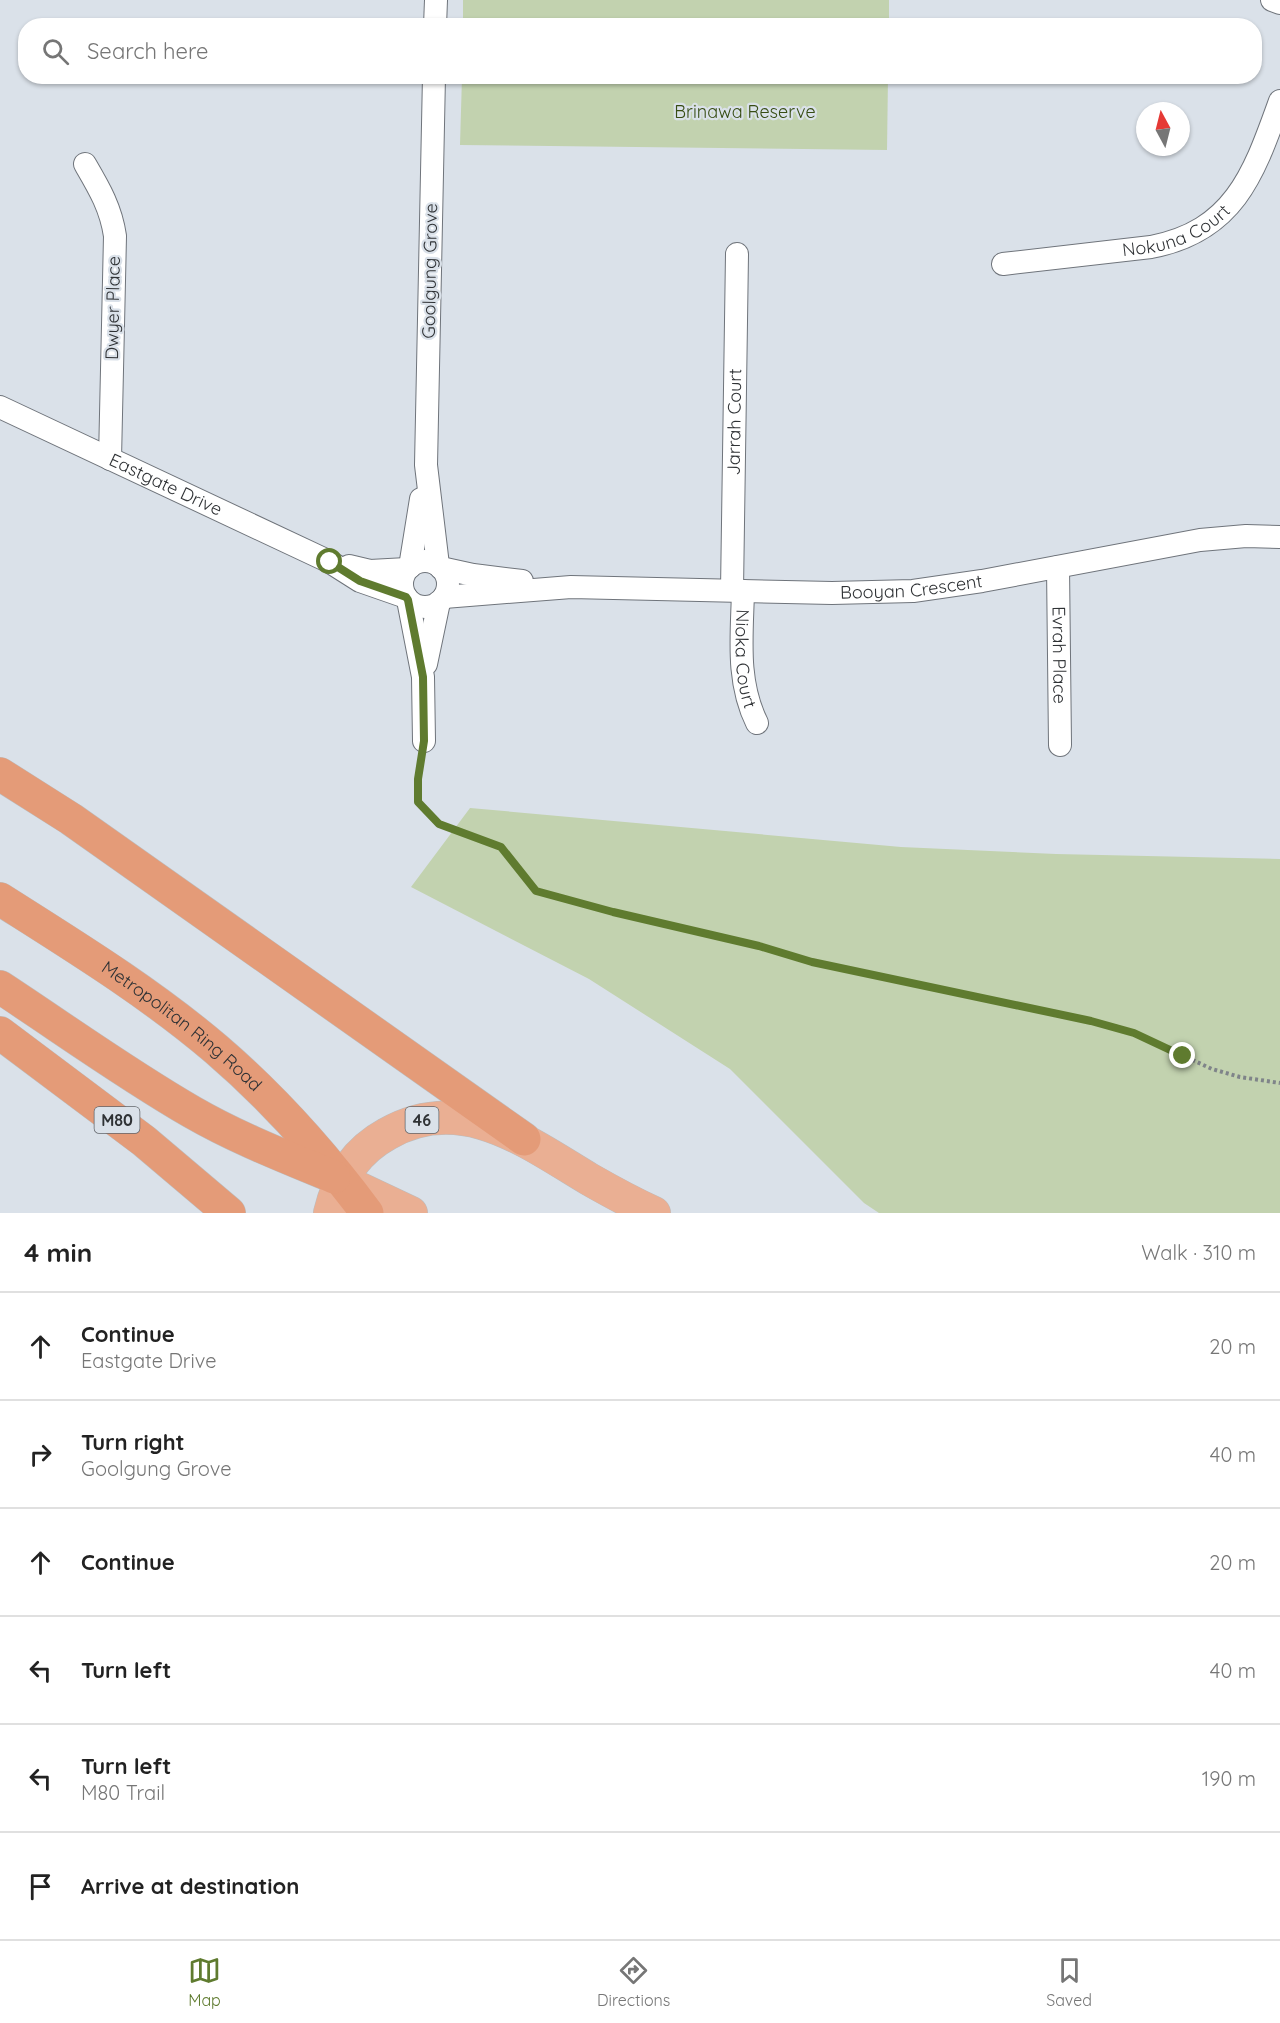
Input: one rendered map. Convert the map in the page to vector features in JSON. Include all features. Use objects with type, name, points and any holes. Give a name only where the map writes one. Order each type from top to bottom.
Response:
[{"type":"highway","points":[[0,774],[81,825],[524,1139]]},
{"type":"highway","name":"Metropolitan Ring Road","points":[[0,899],[140,990],[210,1044],[294,1125],[367,1213]]},
{"type":"highway","name":"Metropolitan Ring Road","points":[[0,987],[113,1063],[193,1113],[256,1144],[411,1213]]},
{"type":"highway","name":"M80","points":[[0,1033],[144,1141],[229,1213]]},
{"type":"highway","name":"46","points":[[330,1213],[341,1180],[372,1142],[395,1129],[419,1120],[445,1117],[471,1119],[524,1139],[591,1180],[654,1213]]},
{"type":"street","points":[[435,18],[436,0]]},
{"type":"street","points":[[1272,0],[1280,3]]},
{"type":"street","name":"Goolgung Grove","points":[[409,568],[426,465],[434,84]]},
{"type":"street","name":"Nokuna Court","points":[[1003,264],[1151,247],[1175,242],[1194,233],[1215,219],[1233,201],[1246,183],[1260,157],[1280,101]]},
{"type":"street","name":"Dwyer Place","points":[[85,164],[106,200],[115,236],[110,459]]},
{"type":"street","name":"Jarrah Court","points":[[737,255],[737,590]]},
{"type":"street","name":"Eastgate Drive","points":[[0,407],[330,562],[360,581],[407,599]]},
{"type":"street","name":"Goolgung Grove","points":[[426,465],[439,567]]},
{"type":"street","name":"Booyan Crescent","points":[[1246,536],[1280,524]]},
{"type":"street","name":"Booyan Crescent","points":[[439,567],[473,575],[571,587],[832,593],[913,591],[982,581],[1200,540],[1246,536],[1280,537]]},
{"type":"street","points":[[423,677],[442,600],[448,585],[445,573],[439,567],[423,561],[409,568],[402,580],[402,586],[407,599],[423,677],[424,741]]},
{"type":"street","name":"Eastgate Drive","points":[[330,562],[370,571],[409,568]]},
{"type":"street","name":"Evrah Place","points":[[1058,567],[1060,745]]},
{"type":"street","name":"Booyan Crescent","points":[[442,600],[571,587]]},
{"type":"street","name":"Nioka Court","points":[[737,590],[742,675],[746,694],[757,723]]},
{"type":"street","points":[[407,599],[420,607],[433,606],[442,600]]},
{"type":"path","points":[[424,741],[418,779],[418,802],[439,824],[501,847],[536,891],[613,912],[759,946],[812,962],[1091,1021],[1134,1033],[1212,1070],[1280,1083]]},
{"type":"green space","points":[[463,0],[889,0],[889,18],[463,18]]},
{"type":"green space","name":"Brinawa Reserve","points":[[462,84],[888,84],[887,150],[460,145]]},
{"type":"green space","points":[[470,808],[901,847],[1056,854],[1280,859],[1280,1213],[879,1213],[864,1203],[730,1069],[589,979],[411,887]]},
{"type":"route","points":[[330,562],[360,581],[406,597],[408,600],[423,677],[424,741],[418,779],[418,802],[439,824],[501,847],[536,891],[701,934],[759,946],[812,962],[1091,1021],[1134,1033],[1183,1056]]}]
